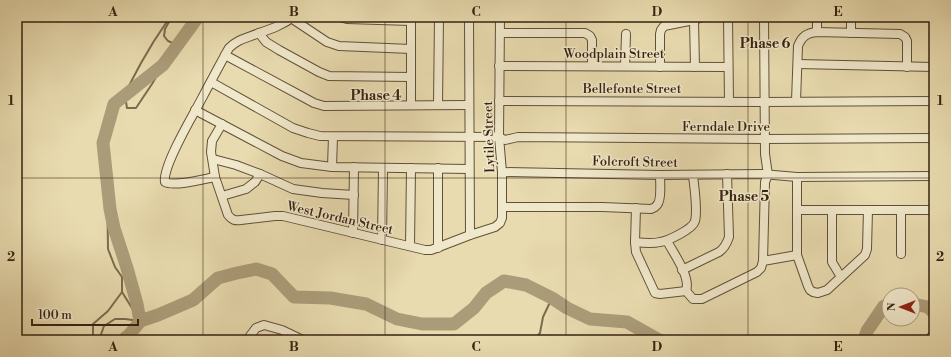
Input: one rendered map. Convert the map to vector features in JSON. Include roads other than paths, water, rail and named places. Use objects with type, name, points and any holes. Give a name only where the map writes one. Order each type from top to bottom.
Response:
[{"type":"street","points":[[340,17],[347,19],[411,19],[411,105]]},
{"type":"street","points":[[438,105],[439,17]]},
{"type":"street","points":[[470,17],[470,235]]},
{"type":"street","name":"Lytile Street","points":[[470,235],[495,228],[500,223],[502,218],[502,172],[499,137],[500,17]]},
{"type":"street","points":[[728,17],[729,102]]},
{"type":"street","points":[[813,32],[817,17]]},
{"type":"street","points":[[851,17],[851,33]]},
{"type":"street","points":[[215,177],[170,184],[165,182],[164,179],[177,145],[195,110],[229,48],[240,39],[260,33],[292,18],[327,42],[339,46],[411,49]]},
{"type":"street","points":[[660,67],[660,34],[664,26],[698,18],[695,67]]},
{"type":"street","points":[[636,208],[636,252],[655,292],[660,294],[686,292],[693,299],[702,299],[757,272],[761,268],[763,261],[765,177],[760,154],[762,139],[760,120],[764,100],[766,18]]},
{"type":"street","points":[[796,101],[798,46],[800,40],[813,32],[900,34],[905,37],[907,41],[907,67]]},
{"type":"street","points":[[260,33],[266,42],[274,47],[329,76],[411,77]]},
{"type":"street","points":[[500,33],[585,34],[590,36],[592,40],[592,66]]},
{"type":"street","points":[[625,66],[626,34]]},
{"type":"street","points":[[225,55],[314,103],[324,106],[469,105]]},
{"type":"street","points":[[798,64],[934,67]]},
{"type":"street","name":"Woodplain Street","points":[[499,66],[728,67]]},
{"type":"street","name":"Ferndale Drive","points":[[211,82],[293,128],[320,136],[499,137],[505,140],[518,137],[762,139],[934,138]]},
{"type":"street","name":"Bellefonte Street","points":[[499,101],[934,101]]},
{"type":"street","points":[[195,110],[282,156],[306,164],[332,167],[469,169]]},
{"type":"street","name":"West Jordan Street","points":[[222,124],[212,141],[211,152],[215,177],[228,215],[231,219],[236,220],[283,216],[425,250],[438,248],[470,235]]},
{"type":"street","points":[[332,167],[333,137]]},
{"type":"street","points":[[213,159],[236,165],[293,189],[354,195]]},
{"type":"street","points":[[353,233],[354,167]]},
{"type":"street","points":[[382,240],[383,168]]},
{"type":"street","points":[[410,246],[411,168]]},
{"type":"street","points":[[438,168],[438,248]]},
{"type":"street","name":"Folcroft Street","points":[[502,172],[660,175],[727,174],[765,177],[934,176]]},
{"type":"street","points":[[222,196],[246,189],[255,182],[260,174]]},
{"type":"street","points":[[635,242],[655,243],[667,241],[692,227],[695,222],[696,214],[693,174]]},
{"type":"street","points":[[682,270],[719,252],[724,249],[727,244],[729,237],[727,174]]},
{"type":"street","points":[[502,207],[602,207],[651,209],[656,207],[660,200],[660,175]]},
{"type":"street","points":[[797,177],[797,255],[808,286],[813,292],[818,293],[827,290],[865,255],[867,249],[868,210]]},
{"type":"street","points":[[798,210],[934,210]]},
{"type":"street","points":[[832,210],[832,262],[841,277]]},
{"type":"street","points":[[901,210],[901,254]]},
{"type":"street","points":[[667,241],[687,281],[686,292]]},
{"type":"street","points":[[763,261],[797,255]]},
{"type":"street","points":[[246,340],[256,328],[264,325],[282,330],[303,340]]},
{"type":"street","points":[[930,340],[934,335]]},
{"type":"waterway","points":[[123,97],[141,63],[170,17]]},
{"type":"waterway","points":[[123,340],[140,321],[137,304],[114,228],[110,209],[103,143],[114,104],[163,65],[198,17]]},
{"type":"waterway","points":[[170,20],[165,29],[164,36],[168,41],[175,44],[170,55]]},
{"type":"waterway","points":[[118,101],[126,102],[127,108],[136,108],[163,65]]},
{"type":"waterway","points":[[94,340],[93,324],[108,311],[122,292],[122,277],[115,267],[108,249],[107,176]]},
{"type":"waterway","points":[[140,321],[193,300],[218,278],[256,269],[272,274],[294,297],[330,298],[366,304],[397,319],[422,324],[454,324],[474,308],[486,293],[504,281],[526,285],[590,319],[627,322],[659,340]]},
{"type":"waterway","points":[[122,292],[140,321]]},
{"type":"waterway","points":[[534,340],[540,333],[543,317],[552,298]]},
{"type":"waterway","points":[[921,306],[928,307],[934,313]]},
{"type":"waterway","points":[[864,340],[867,331],[881,310]]},
{"type":"waterway","points":[[99,340],[104,326],[115,319],[140,321]]},
{"type":"district","name":"Phase 6","points":[[765,44]]},
{"type":"district","name":"Phase 4","points":[[376,96]]},
{"type":"district","name":"Phase 5","points":[[744,197]]}]
